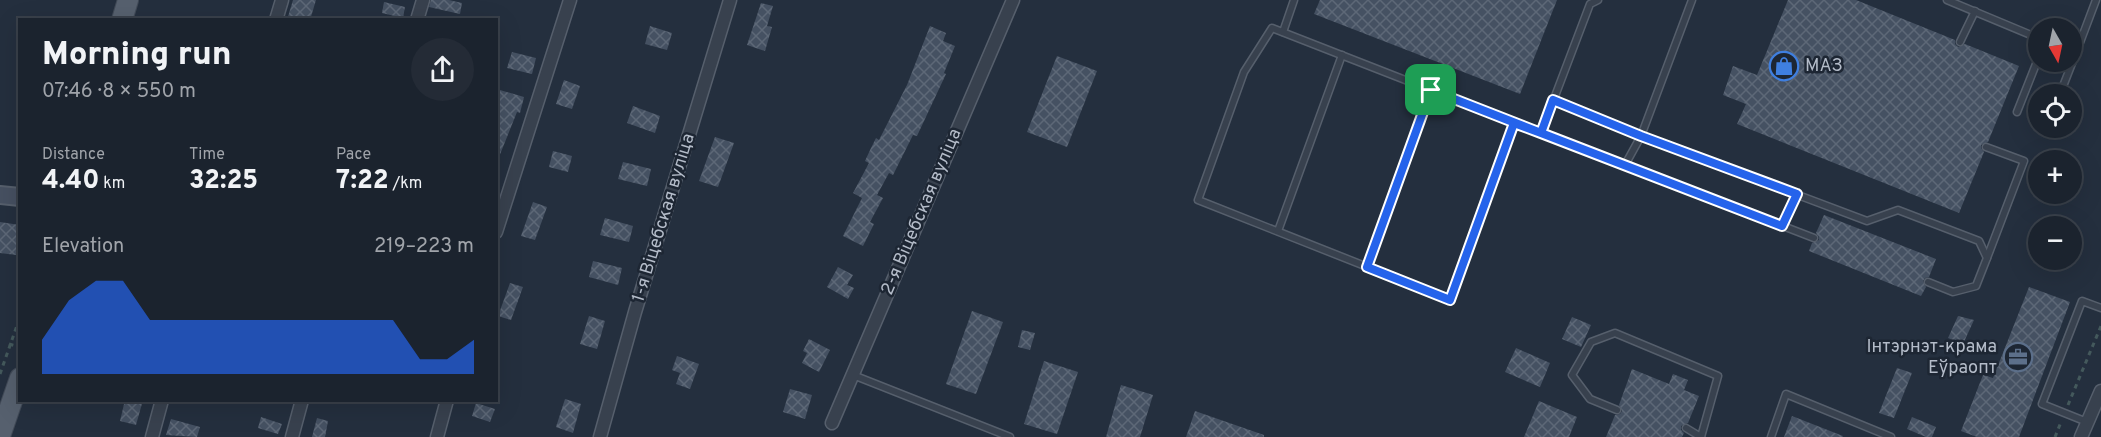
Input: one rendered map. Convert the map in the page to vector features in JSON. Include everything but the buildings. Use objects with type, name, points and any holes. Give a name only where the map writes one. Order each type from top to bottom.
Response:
[{"type":"main road","points":[[123,18],[128,0]]},
{"type":"main road","points":[[0,436],[18,384]]},
{"type":"street","points":[[277,18],[282,0]]},
{"type":"street","points":[[418,18],[423,0]]},
{"type":"street","points":[[498,226],[570,0]]},
{"type":"street","name":"1-я Віцебская вуліца","points":[[600,437],[635,312],[730,0]]},
{"type":"street","name":"2-я Віцебская вуліца","points":[[831,423],[1013,0]]},
{"type":"street","points":[[0,195],[18,197]]},
{"type":"street","points":[[2081,437],[2101,391]]},
{"type":"street","points":[[152,437],[161,402]]},
{"type":"street","points":[[292,437],[301,402]]},
{"type":"street","points":[[437,437],[446,402]]},
{"type":"lane","points":[[1283,32],[1294,0]]},
{"type":"lane","points":[[1541,133],[1590,4],[1598,0]]},
{"type":"lane","points":[[1625,165],[1641,136],[1692,0]]},
{"type":"lane","points":[[1947,0],[2028,34]]},
{"type":"lane","points":[[2082,34],[2096,0]]},
{"type":"lane","points":[[1960,42],[1976,11]]},
{"type":"lane","points":[[1514,123],[1450,300],[1198,200],[1244,72],[1272,28],[1814,238]]},
{"type":"lane","points":[[1278,231],[1342,55]]},
{"type":"lane","points":[[2017,112],[2033,72]]},
{"type":"lane","points":[[1367,267],[1431,90]]},
{"type":"lane","points":[[1553,100],[1641,136],[1867,221],[1898,210],[1979,241],[1987,258]]},
{"type":"lane","points":[[1928,282],[1953,292],[1976,286],[2024,161],[1986,147]]},
{"type":"lane","points":[[1782,226],[1797,194]]},
{"type":"lane","points":[[2087,423],[2042,404],[2082,301],[2101,308]]},
{"type":"lane","points":[[1617,410],[1590,399],[1572,375],[1591,342],[1615,333],[1718,376],[1701,437],[1686,428]]},
{"type":"lane","points":[[852,374],[1010,437]]},
{"type":"lane","points":[[1771,437],[1786,394],[1892,437]]},
{"type":"path","points":[[0,374],[18,322]]},
{"type":"path","points":[[2055,437],[2101,326]]},
{"type":"path","points":[[9,344],[18,346]]},
{"type":"place","name":"МАЗ","points":[[1784,66]]},
{"type":"place","name":"Інтэрнэт-крама Еўраопт","points":[[2018,357]]},
{"type":"route","points":[[1431,90],[1541,133],[1553,100],[1641,136],[1797,194],[1782,226],[1514,123],[1450,300],[1367,267],[1431,90]]}]
